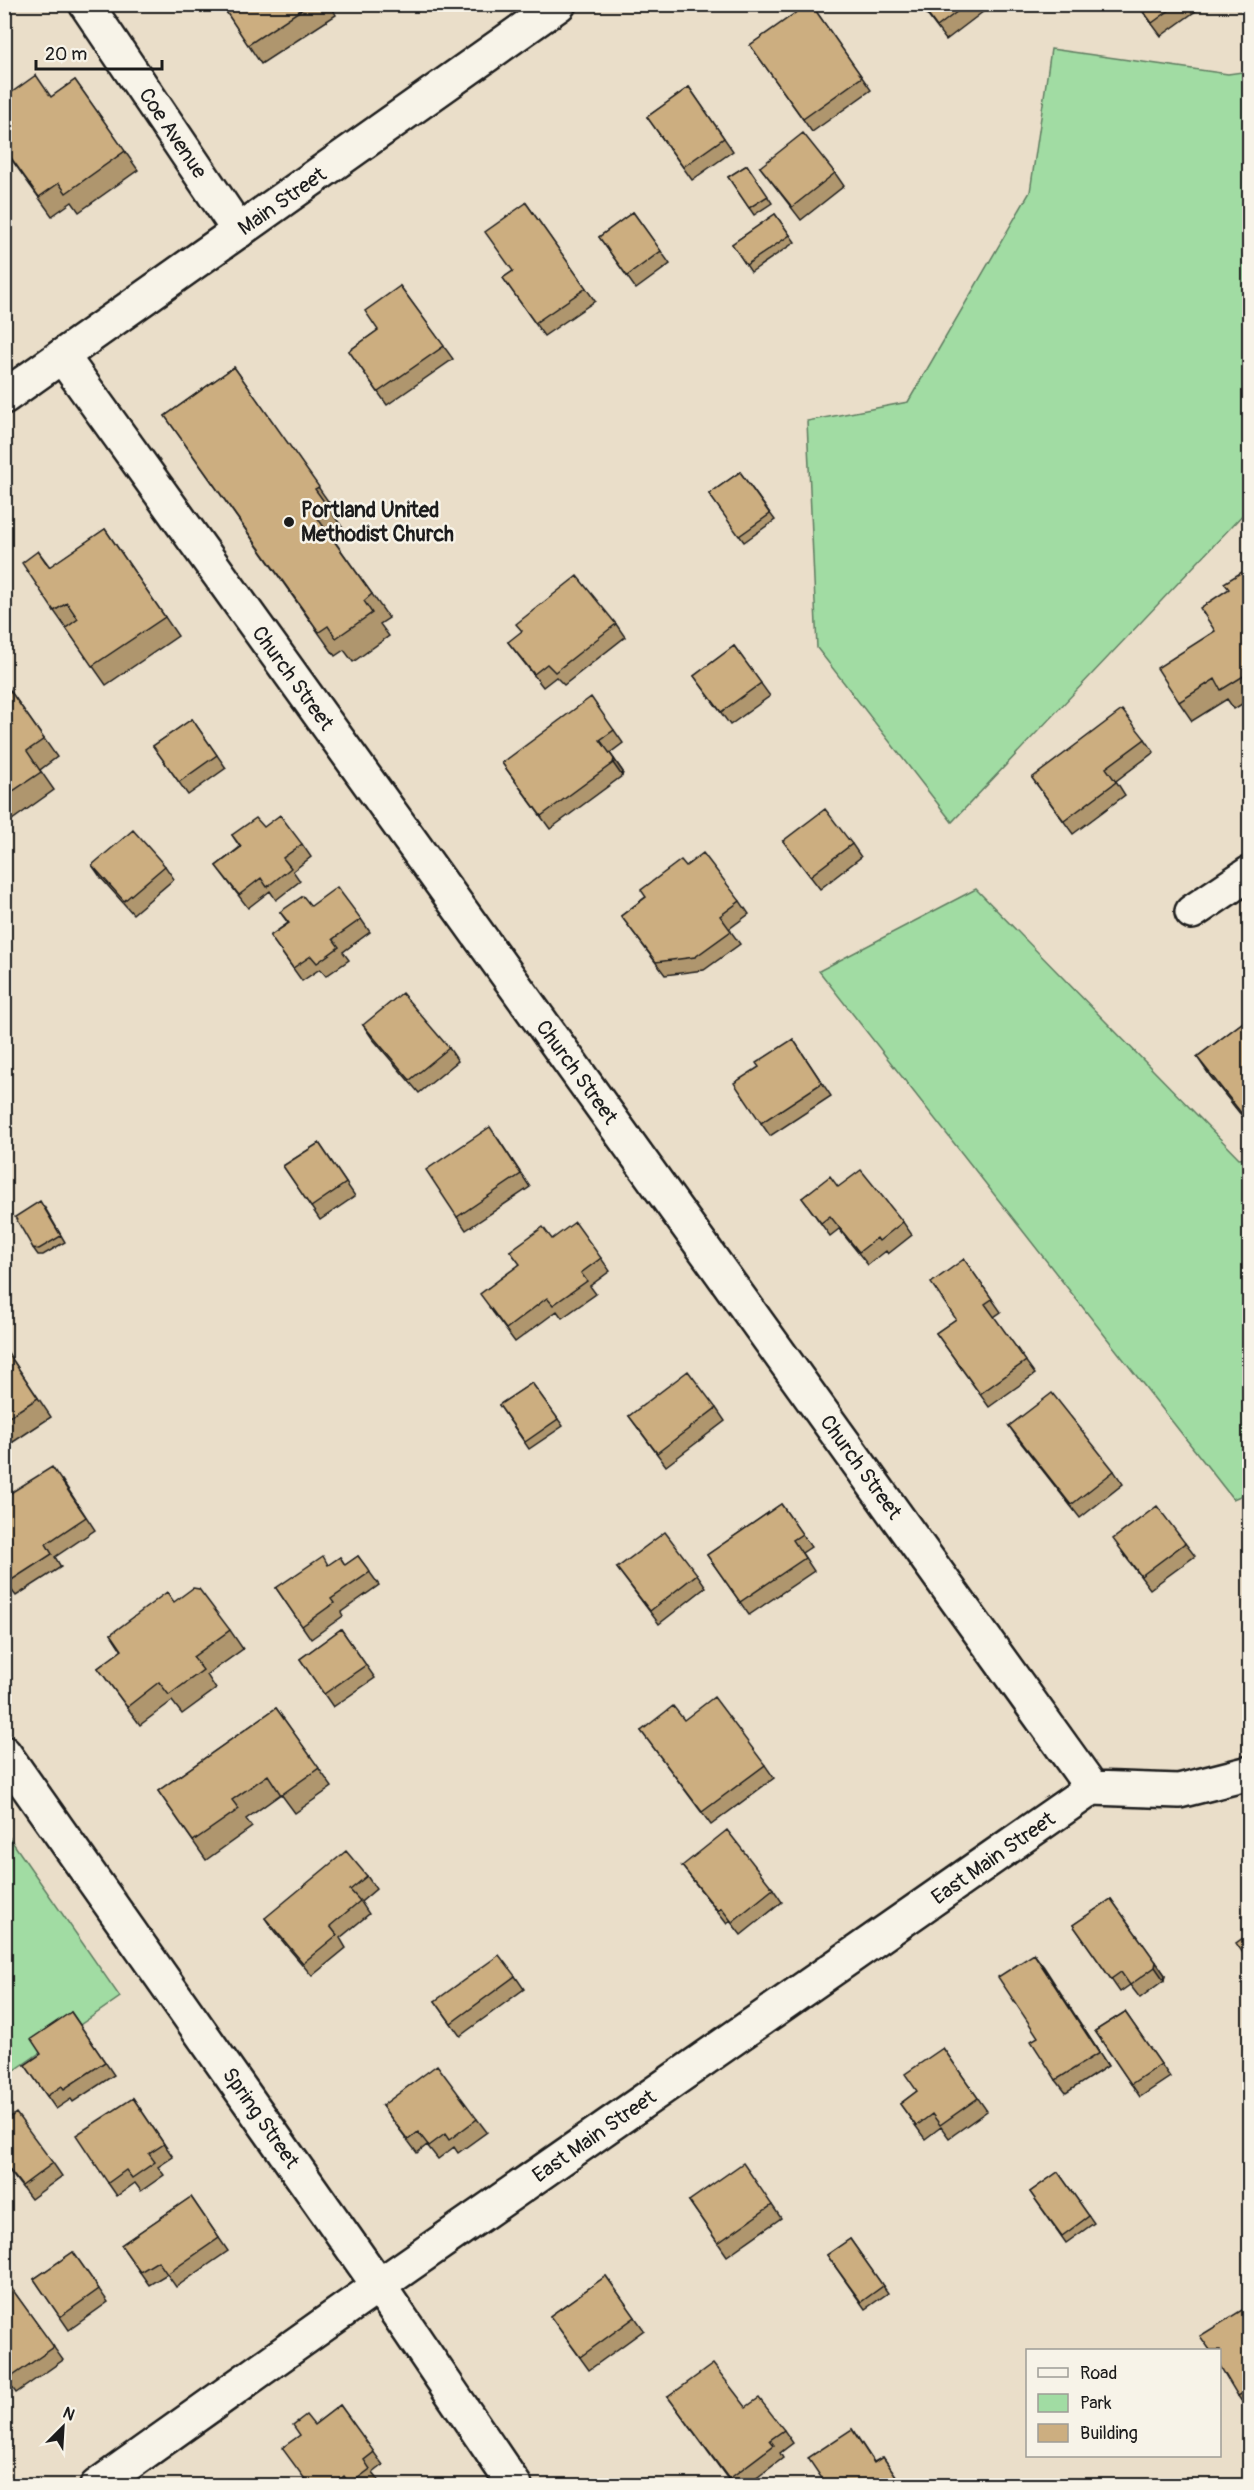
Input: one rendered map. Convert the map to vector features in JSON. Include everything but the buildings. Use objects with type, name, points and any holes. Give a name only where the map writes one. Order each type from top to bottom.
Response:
[{"type":"street","name":"Coe Avenue","points":[[86,4],[239,231]]},
{"type":"street","name":"Main Street","points":[[4,397],[559,4]]},
{"type":"street","name":"Church Street","points":[[62,356],[1092,1788]]},
{"type":"street","points":[[1192,912],[1250,873]]},
{"type":"street","name":"Spring Street","points":[[4,1753],[380,2286],[515,2486]]},
{"type":"street","points":[[1092,1788],[1179,1791],[1250,1773]]},
{"type":"street","name":"East Main Street","points":[[97,2486],[1092,1788]]},
{"type":"green space","points":[[1051,49],[1228,74],[1249,71],[1249,508],[952,822],[817,648],[807,421],[908,402],[1030,192]]},
{"type":"green space","points":[[976,889],[1239,1158],[1249,1157],[1250,1492],[1233,1499],[819,971]]},
{"type":"green space","points":[[4,1830],[120,1997],[5,2077],[4,2077]]},
{"type":"place","name":"Portland United Methodist Church","points":[[289,522]]}]
